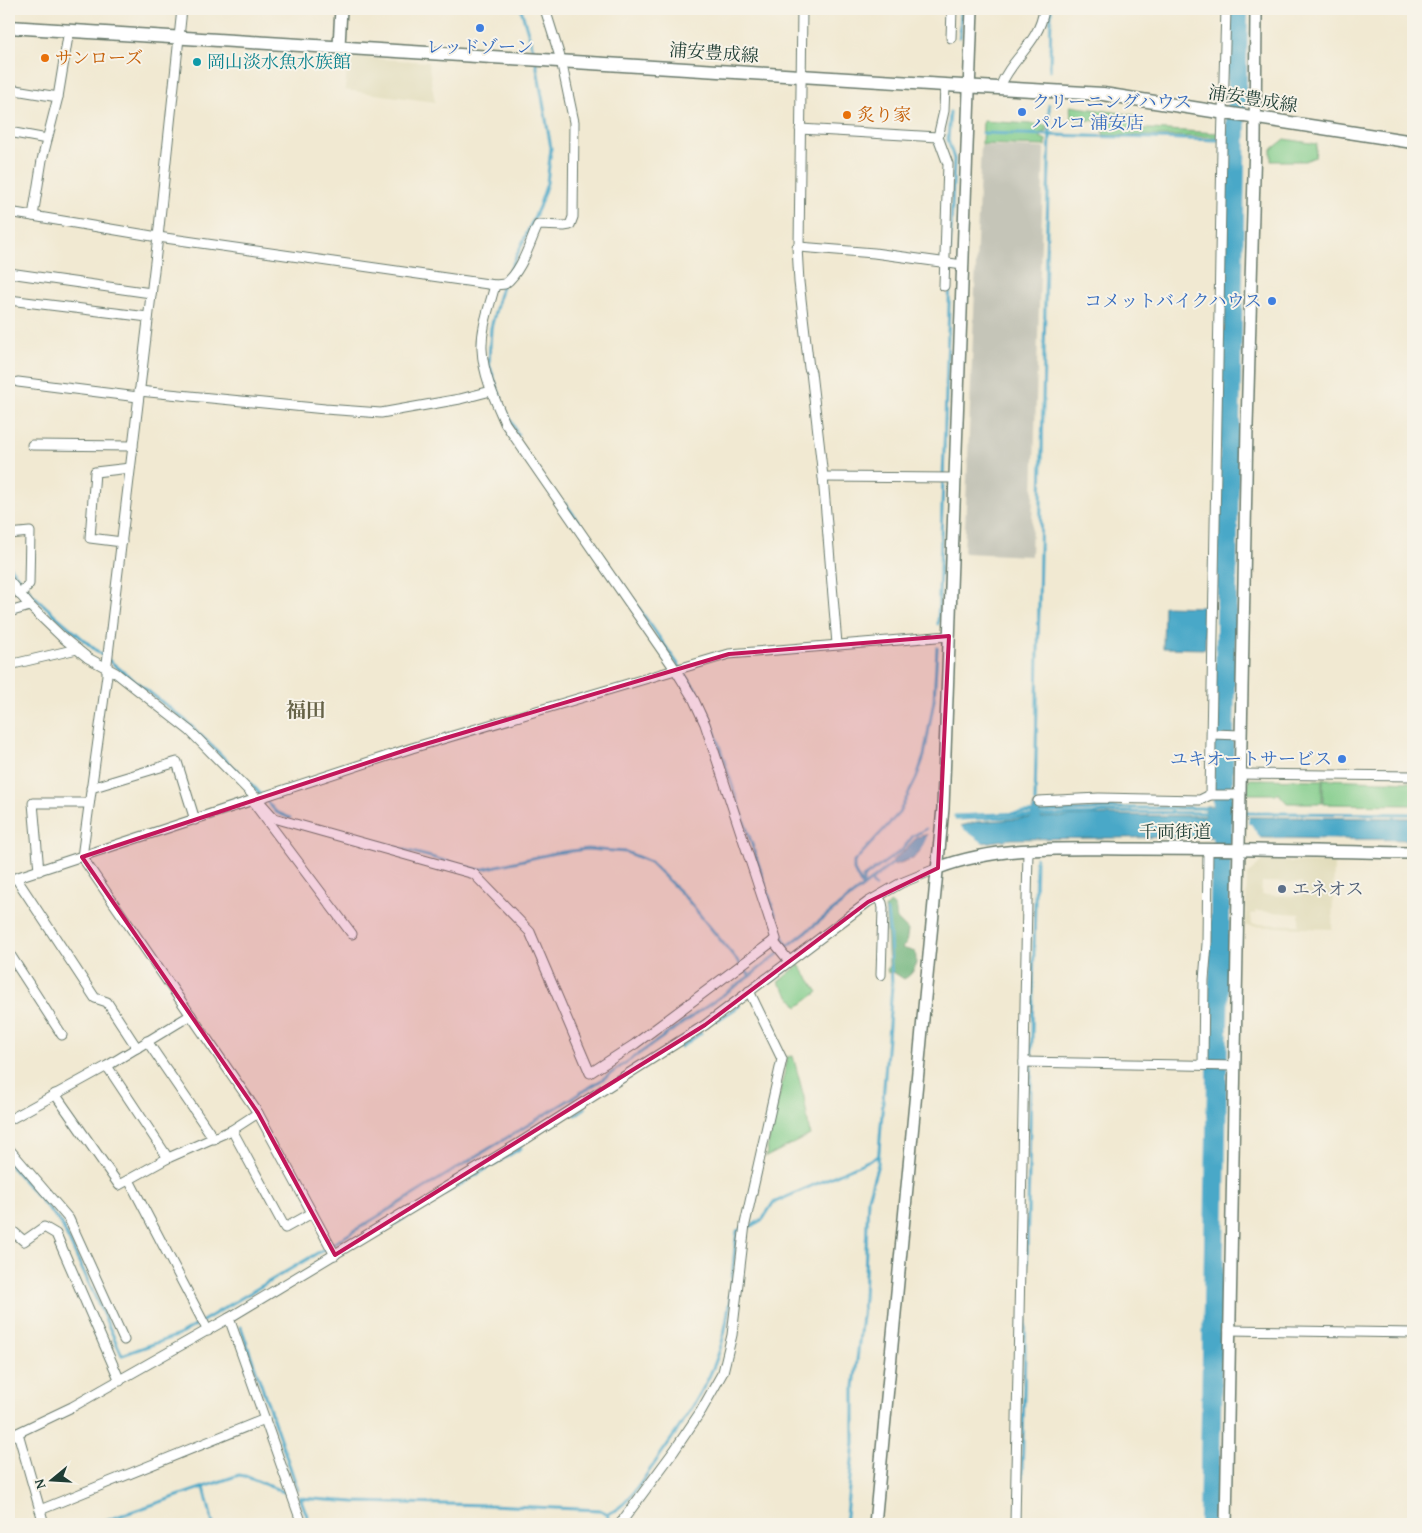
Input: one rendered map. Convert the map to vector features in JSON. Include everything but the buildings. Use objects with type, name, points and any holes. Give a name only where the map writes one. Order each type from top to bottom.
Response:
[{"type":"main road","name":"浦安豊成線","points":[[9,27],[1104,94],[1413,142]]},
{"type":"street","points":[[182,9],[158,237],[82,857],[258,1113],[334,1252]]},
{"type":"street","points":[[339,46],[341,9]]},
{"type":"street","points":[[545,9],[561,60],[574,122],[573,217],[570,225],[538,225],[514,274],[499,285],[486,320],[482,348],[483,364],[491,391],[505,423],[519,445],[680,668],[705,724],[776,939],[775,942],[787,958]]},
{"type":"street","points":[[802,9],[799,247],[797,247],[799,282],[812,372],[823,478],[837,644]]},
{"type":"street","points":[[951,38],[952,9]]},
{"type":"street","points":[[875,1524],[943,814],[949,636],[947,478],[963,265],[972,9]]},
{"type":"street","points":[[1000,87],[1005,74],[1028,47],[1038,30],[1043,19],[1044,9]]},
{"type":"street","points":[[1214,795],[1226,9]]},
{"type":"street","points":[[1226,1524],[1230,1330],[1229,1066],[1239,844],[1236,799],[1240,774],[1237,735],[1246,426],[1248,116],[1256,9]]},
{"type":"street","points":[[33,216],[42,160],[58,97],[69,30]]},
{"type":"street","points":[[944,286],[948,164],[938,137],[944,111],[945,85]]},
{"type":"street","points":[[9,89],[58,97]]},
{"type":"street","points":[[800,129],[938,137]]},
{"type":"street","points":[[9,132],[47,139]]},
{"type":"street","points":[[9,212],[158,237],[499,285]]},
{"type":"street","points":[[799,247],[874,253],[963,265]]},
{"type":"street","points":[[9,273],[151,293]]},
{"type":"street","points":[[9,300],[148,317]]},
{"type":"street","points":[[18,382],[139,394],[381,413],[491,391]]},
{"type":"street","points":[[32,445],[133,446]]},
{"type":"street","points":[[122,542],[90,538],[95,472],[130,468]]},
{"type":"street","points":[[823,478],[947,478]]},
{"type":"street","points":[[9,534],[30,532],[24,590],[30,606],[77,649],[95,662],[107,662],[190,731],[259,799],[274,818],[289,824],[474,874],[530,932],[590,1073],[635,1044],[775,942]]},
{"type":"street","points":[[9,581],[24,590]]},
{"type":"street","points":[[9,612],[30,606]]},
{"type":"street","points":[[137,1048],[107,1002],[95,998],[12,879],[412,748],[728,654],[949,636]]},
{"type":"street","points":[[9,665],[77,649]]},
{"type":"street","points":[[1214,734],[1237,735]]},
{"type":"street","points":[[91,788],[177,762],[195,820]]},
{"type":"street","points":[[1240,774],[1413,776]]},
{"type":"street","points":[[1038,801],[1099,798],[1200,800],[1214,795],[1236,799]]},
{"type":"street","points":[[259,799],[352,934]]},
{"type":"street","points":[[38,871],[34,803],[89,803]]},
{"type":"street","name":"千両街道","points":[[938,868],[978,856],[1028,850],[1208,849],[1239,844],[1413,853]]},
{"type":"street","points":[[1203,1065],[1204,980],[1208,936],[1208,849]]},
{"type":"street","points":[[1016,1524],[1028,850]]},
{"type":"street","points":[[9,1437],[120,1381],[229,1318],[334,1252],[521,1142],[705,1025],[749,991],[787,958],[878,896],[901,883],[938,868]]},
{"type":"street","points":[[878,896],[883,908],[881,975]]},
{"type":"street","points":[[9,953],[62,1035]]},
{"type":"street","points":[[620,1524],[674,1451],[701,1410],[723,1372],[732,1335],[745,1228],[782,1059],[749,991]]},
{"type":"street","points":[[9,1120],[107,1066],[190,1015]]},
{"type":"street","points":[[147,1042],[214,1138]]},
{"type":"street","points":[[1025,1062],[1229,1066]]},
{"type":"street","points":[[107,1066],[168,1158]]},
{"type":"street","points":[[55,1094],[120,1185],[168,1158],[232,1130],[258,1113]]},
{"type":"street","points":[[232,1130],[285,1228],[312,1213]]},
{"type":"street","points":[[9,1149],[69,1219],[124,1340]]},
{"type":"street","points":[[129,1180],[207,1329]]},
{"type":"street","points":[[9,1228],[24,1241],[44,1227],[56,1234],[120,1381]]},
{"type":"street","points":[[229,1318],[302,1524]]},
{"type":"street","points":[[1230,1330],[1413,1333]]},
{"type":"street","points":[[40,1510],[265,1419]]},
{"type":"street","points":[[18,1433],[44,1524]]},
{"type":"highlighted area","points":[[949,636],[938,868],[868,902],[705,1025],[335,1255],[258,1113],[82,857],[412,748],[729,654]]},
{"type":"shaded area","points":[[348,57],[428,62],[435,102],[345,90]]},
{"type":"shaded area","points":[[981,145],[1044,148],[1031,556],[964,553]]},
{"type":"shaded area","points":[[1262,861],[1334,863],[1332,929],[1245,926],[1247,875]],"holes":[[[1262,882],[1302,883],[1302,896],[1261,895]],[[1256,911],[1299,914],[1299,925],[1252,924],[1251,914],[1256,914]]]},
{"type":"green space","points":[[1070,106],[1135,115],[1134,128],[1218,133],[1219,137],[1103,135],[1104,122],[1071,118]]},
{"type":"green space","points":[[983,121],[1046,125],[1046,132],[1040,133],[1040,137],[1046,140],[1046,146],[982,144]]},
{"type":"green space","points":[[1285,139],[1317,144],[1315,157],[1305,161],[1271,161],[1271,150]]},
{"type":"green space","points":[[1248,779],[1322,780],[1322,803],[1287,803],[1279,794],[1248,794]]},
{"type":"green space","points":[[1323,779],[1413,782],[1413,805],[1323,804]]},
{"type":"green space","points":[[890,903],[895,908],[897,919],[908,930],[906,944],[902,948],[915,952],[916,956],[916,964],[913,971],[904,979],[893,972],[888,973],[887,969],[889,965],[885,908]]},
{"type":"green space","points":[[799,965],[818,992],[798,1007],[778,982]]},
{"type":"green space","points":[[793,1056],[804,1097],[810,1135],[766,1157],[787,1061],[786,1057]]},
{"type":"water","points":[[1164,606],[1206,607],[1205,649],[1163,648]]},
{"type":"water","points":[[1034,805],[1037,805],[1041,818],[1104,815],[1205,816],[1205,806],[1230,806],[1250,817],[1413,818],[1413,840],[1202,837],[1011,839],[919,852],[912,860],[895,865],[892,861],[917,837],[976,822],[1031,818]]},
{"type":"pier","points":[[1203,806],[1205,806],[1204,815],[1103,814],[1052,817],[1052,815],[1104,812],[1203,813]]},
{"type":"pier","points":[[1230,806],[1235,806],[1249,813],[1248,824],[1251,824],[1261,839],[1227,839],[1230,836]]},
{"type":"pier","points":[[930,813],[956,813],[962,828],[985,844],[921,854],[916,860],[927,837]]},
{"type":"waterway","points":[[521,9],[535,56]]},
{"type":"waterway","points":[[960,37],[961,9]]},
{"type":"waterway","points":[[1050,71],[1051,9]]},
{"type":"waterway","points":[[1222,840],[1238,9]]},
{"type":"waterway","points":[[505,281],[539,207],[547,183],[551,148],[536,62]]},
{"type":"waterway","points":[[1035,802],[1050,135],[1049,105]]},
{"type":"waterway","points":[[950,112],[948,140],[954,159],[950,251]]},
{"type":"waterway","points":[[983,133],[1219,140]]},
{"type":"waterway","points":[[1227,141],[1235,141]]},
{"type":"waterway","points":[[938,624],[950,275]]},
{"type":"waterway","points":[[502,286],[491,328],[489,364],[503,405],[518,435]]},
{"type":"waterway","points":[[566,504],[696,690],[709,715],[783,938],[788,946]]},
{"type":"waterway","points":[[9,566],[32,594],[57,617],[98,652],[186,721],[256,789],[276,812],[290,818]]},
{"type":"waterway","points":[[862,886],[854,870],[854,862],[899,813],[916,779],[924,756],[934,700],[937,648]]},
{"type":"waterway","points":[[955,816],[1103,808],[1209,808]]},
{"type":"waterway","points":[[956,819],[1094,814],[1103,812],[1209,813]]},
{"type":"waterway","points":[[1242,812],[1413,814]]},
{"type":"waterway","points":[[863,886],[863,878],[902,850],[913,836],[926,829]]},
{"type":"waterway","points":[[368,840],[479,870],[555,853],[587,849],[626,852],[650,862],[686,898],[750,976]]},
{"type":"waterway","points":[[1021,1524],[1036,858]]},
{"type":"waterway","points":[[1209,1524],[1221,858]]},
{"type":"waterway","points":[[9,1164],[61,1223],[122,1355],[179,1335],[600,1081],[750,976],[897,860]]},
{"type":"waterway","points":[[871,881],[875,887]]},
{"type":"waterway","points":[[845,1524],[854,1443],[854,1387],[864,1298],[868,1198],[878,1164],[892,986],[887,911]]},
{"type":"waterway","points":[[770,982],[815,947]]},
{"type":"waterway","points":[[718,1020],[739,1006]]},
{"type":"waterway","points":[[681,1047],[701,1033]]},
{"type":"waterway","points":[[575,1115],[585,1108]]},
{"type":"waterway","points":[[393,1225],[521,1148]]},
{"type":"waterway","points":[[608,1514],[622,1505],[639,1485],[691,1410],[714,1366],[726,1324],[737,1231],[763,1219],[773,1203],[879,1156]]},
{"type":"waterway","points":[[241,1327],[298,1490]]},
{"type":"waterway","points":[[96,1524],[239,1475],[284,1492]]},
{"type":"waterway","points":[[204,1487],[213,1524]]},
{"type":"waterway","points":[[300,1497],[310,1524]]},
{"type":"waterway","points":[[300,1498],[354,1502],[600,1510],[608,1514],[608,1524]]},
{"type":"place","name":"レッドゾーン","points":[[480,28]]},
{"type":"place","name":"サンローズ","points":[[45,58]]},
{"type":"place","name":"岡山淡水魚水族館","points":[[197,62]]},
{"type":"place","name":"クリーニングハウス パルコ 浦安店","points":[[1022,112]]},
{"type":"place","name":"炙り家","points":[[847,115]]},
{"type":"place","name":"コメットバイクハウス","points":[[1272,301]]},
{"type":"place","name":"ユキオートサービス","points":[[1342,759]]},
{"type":"place","name":"エネオス","points":[[1282,889]]},
{"type":"district","name":"福田","points":[[306,710]]}]
